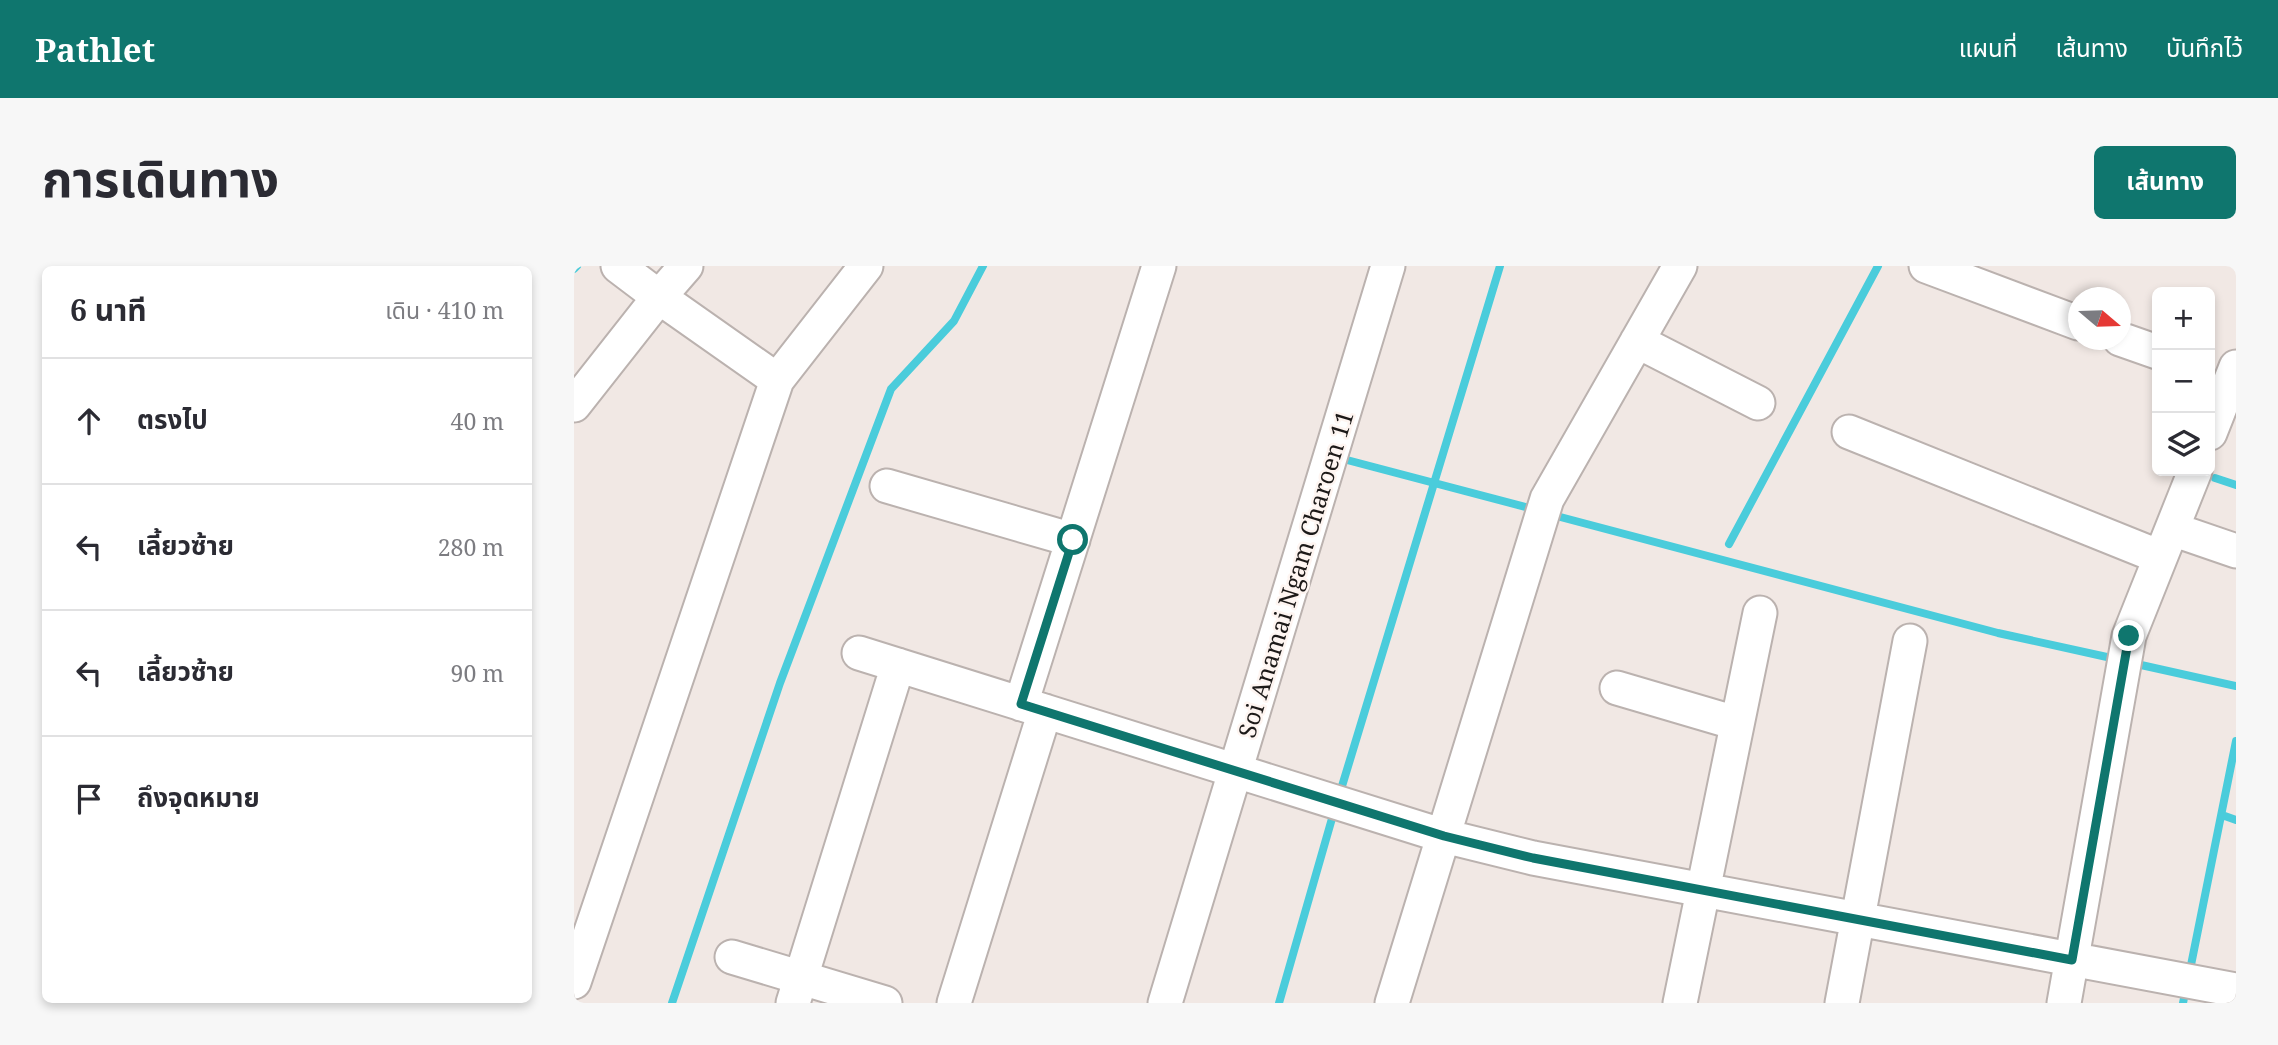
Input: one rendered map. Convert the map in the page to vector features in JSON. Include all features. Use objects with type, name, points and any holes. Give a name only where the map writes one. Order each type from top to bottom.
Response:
[{"type":"street","points":[[618,266],[777,380]]},
{"type":"street","points":[[574,405],[686,266]]},
{"type":"street","points":[[574,982],[777,380],[866,266]]},
{"type":"street","points":[[954,1003],[1033,707],[1073,540],[1159,266]]},
{"type":"street","name":"Soi Anamai Ngam Charoen 11","points":[[1165,1003],[1388,266]]},
{"type":"street","points":[[1392,1003],[1547,499],[1680,266]]},
{"type":"street","points":[[1926,266],[2068,319]]},
{"type":"street","points":[[1637,341],[1758,403]]},
{"type":"street","points":[[2131,343],[2152,350]]},
{"type":"street","points":[[2215,413],[2225,373]]},
{"type":"street","points":[[1849,432],[2166,543],[2236,551]]},
{"type":"street","points":[[2064,1003],[2126,650],[2192,476]]},
{"type":"street","points":[[887,486],[1073,540]]},
{"type":"street","points":[[1680,1003],[1760,612]]},
{"type":"street","points":[[1842,1003],[1910,641]]},
{"type":"street","points":[[859,653],[1444,836],[1533,858],[2222,987]]},
{"type":"street","points":[[796,990],[898,665]]},
{"type":"street","points":[[1617,688],[1736,723]]},
{"type":"street","points":[[732,957],[796,990],[885,1003]]},
{"type":"waterway","points":[[574,269],[577,266]]},
{"type":"waterway","points":[[672,1003],[780,683],[891,389],[954,321],[983,266]]},
{"type":"waterway","points":[[1339,796],[1500,266]]},
{"type":"waterway","points":[[1729,544],[1878,266]]},
{"type":"waterway","points":[[1347,460],[1537,510]]},
{"type":"waterway","points":[[2215,478],[2236,485]]},
{"type":"waterway","points":[[1549,514],[1998,633],[2116,659]]},
{"type":"waterway","points":[[2132,663],[2236,686]]},
{"type":"waterway","points":[[2189,975],[2236,741]]},
{"type":"waterway","points":[[1279,1003],[1335,808]]},
{"type":"waterway","points":[[2222,815],[2236,820]]},
{"type":"waterway","points":[[2183,1003],[2186,988]]},
{"type":"route","points":[[1073,540],[1021,704],[1444,836],[1533,858],[2072,960],[2129,636]]}]
